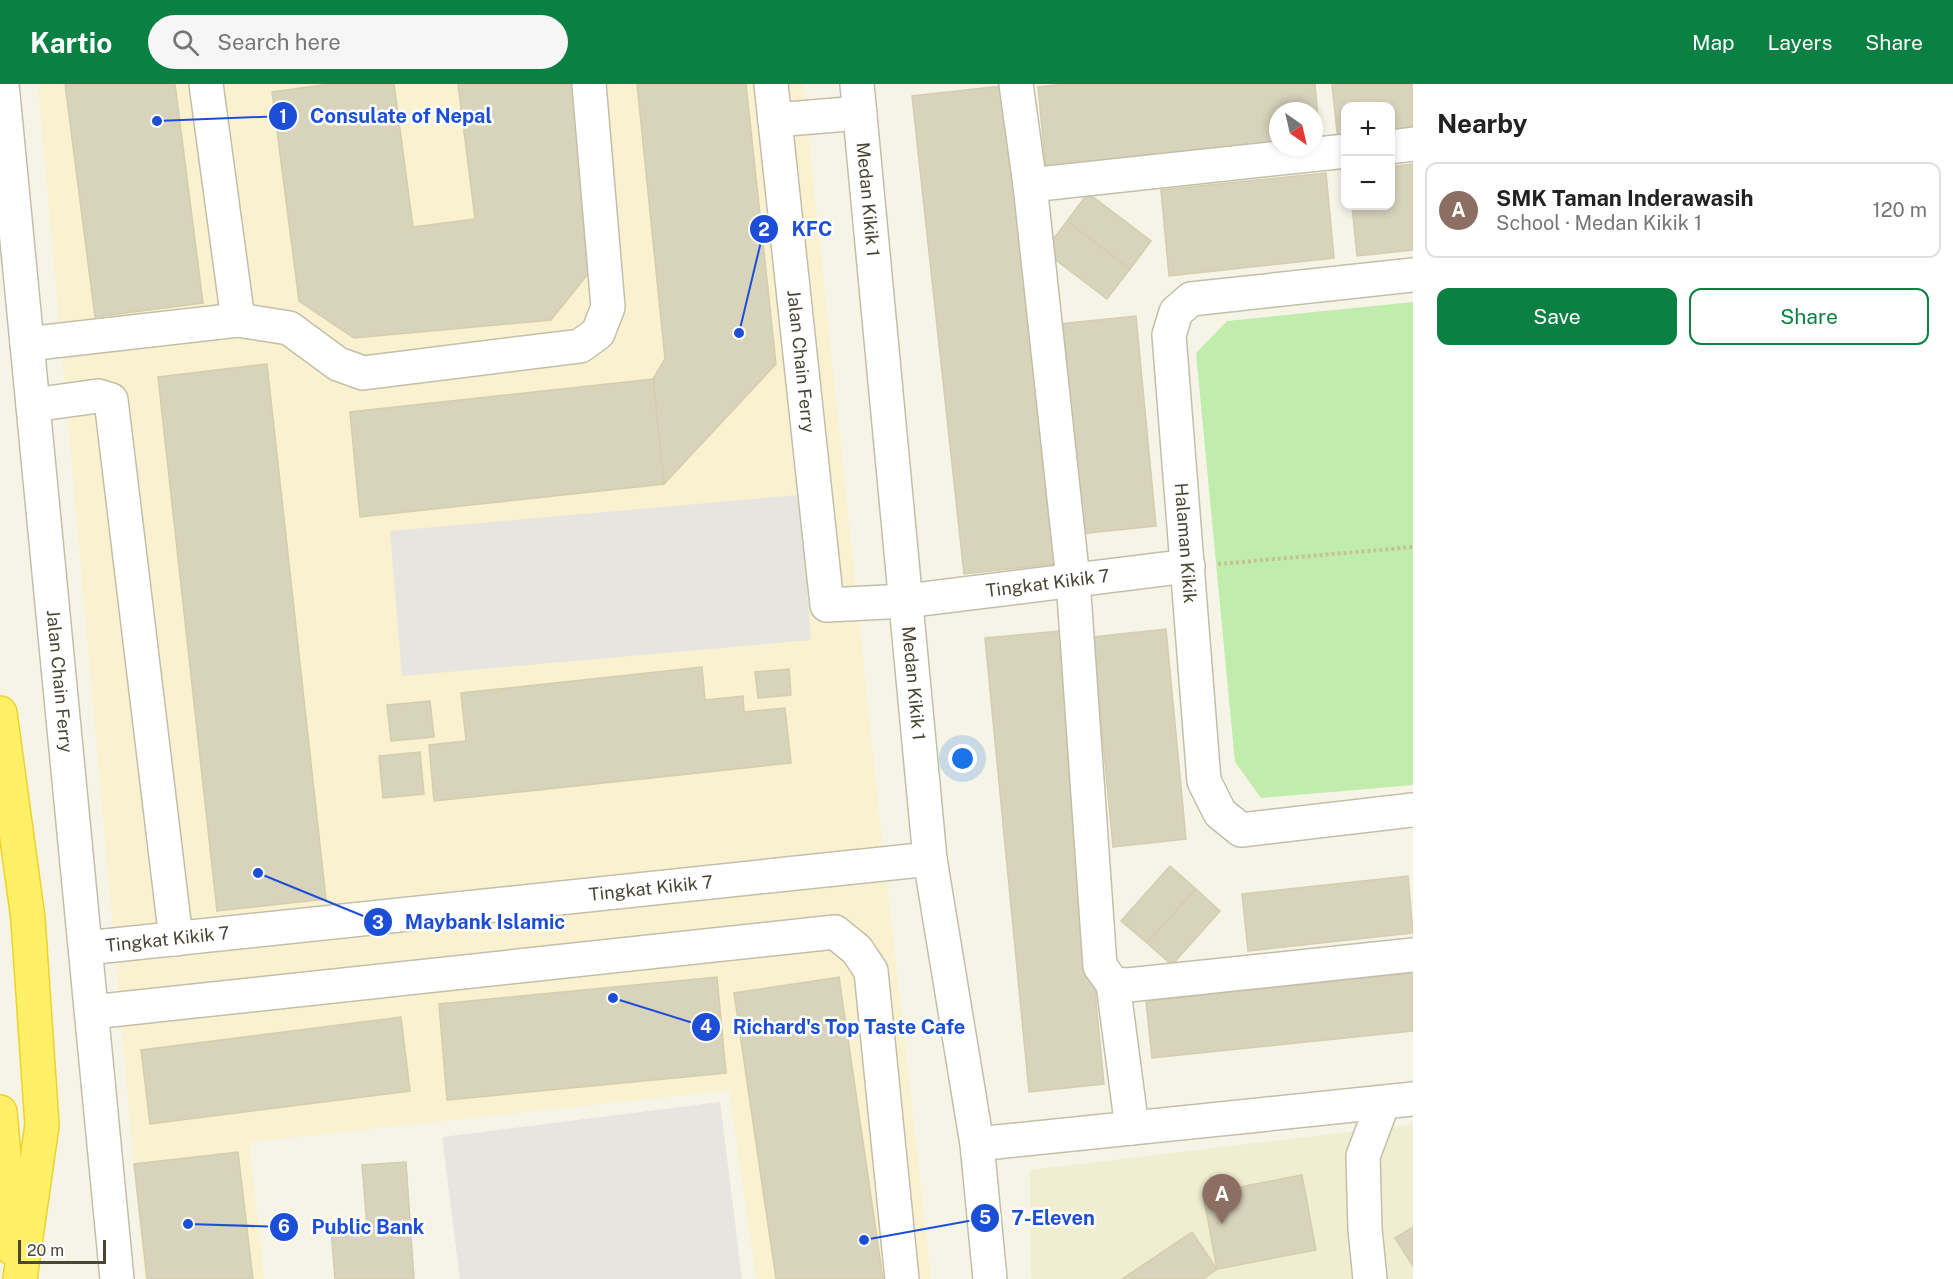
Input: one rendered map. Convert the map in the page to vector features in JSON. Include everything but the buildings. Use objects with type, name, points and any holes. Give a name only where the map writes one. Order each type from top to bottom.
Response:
[{"type":"highway","points":[[0,713],[28,919],[42,1125],[20,1279]]},
{"type":"highway","points":[[0,1112],[14,1279]]},
{"type":"street","name":"Jalan Chain Ferry","points":[[2,84],[117,1279]]},
{"type":"street","points":[[206,84],[238,320]]},
{"type":"street","points":[[27,344],[238,320],[289,328],[338,364],[363,373],[580,346],[598,333],[609,308],[589,84]]},
{"type":"street","name":"Jalan Chain Ferry","points":[[771,84],[826,605]]},
{"type":"street","points":[[1016,84],[1030,184],[1073,580],[1100,966],[1113,984],[1132,1128]]},
{"type":"street","points":[[775,120],[858,99]]},
{"type":"street","name":"Medan Kikik 1","points":[[858,99],[930,860],[977,1144],[990,1279]]},
{"type":"street","points":[[1395,146],[1413,144]]},
{"type":"street","points":[[1030,184],[1341,152]]},
{"type":"street","name":"Halaman Kikik","points":[[1413,275],[1191,299],[1176,312],[1168,335],[1204,781],[1220,813],[1241,830],[1413,810]]},
{"type":"street","points":[[33,405],[98,396],[111,400],[176,939]]},
{"type":"street","name":"Tingkat Kikik 7","points":[[826,605],[906,601],[1188,566]]},
{"type":"street","name":"Tingkat Kikik 7","points":[[86,948],[930,860]]},
{"type":"street","points":[[92,1012],[835,933],[857,950],[871,971],[902,1279]]},
{"type":"street","points":[[1113,984],[1128,986],[1413,955]]},
{"type":"street","points":[[977,1144],[1398,1101]]},
{"type":"street","points":[[1370,1279],[1365,1229],[1363,1156],[1398,1101]]},
{"type":"path","points":[[1188,566],[1413,547]]},
{"type":"shaded area","points":[[38,84],[803,84],[882,841],[931,1279],[756,1279],[729,1090],[249,1142],[264,1279],[144,1279]]},
{"type":"shaded area","points":[[799,495],[811,640],[402,676],[390,531]]},
{"type":"shaded area","points":[[720,1102],[742,1279],[460,1279],[442,1137]]},
{"type":"shaded area","points":[[1413,1124],[1413,1279],[1031,1279],[1030,1170]]},
{"type":"green space","points":[[1413,302],[1413,785],[1261,798],[1235,762],[1196,353],[1227,321]]},
{"type":"place","name":"Consulate of Nepal","points":[[157,121]]},
{"type":"place","name":"KFC","points":[[739,333]]},
{"type":"place","name":"Maybank Islamic","points":[[258,873]]},
{"type":"place","name":"Richard's Top Taste Cafe","points":[[613,998]]},
{"type":"place","name":"Public Bank","points":[[188,1224]]},
{"type":"place","name":"SMK Taman Inderawasih","points":[[1222,1224]]},
{"type":"place","name":"7-Eleven","points":[[864,1240]]}]
